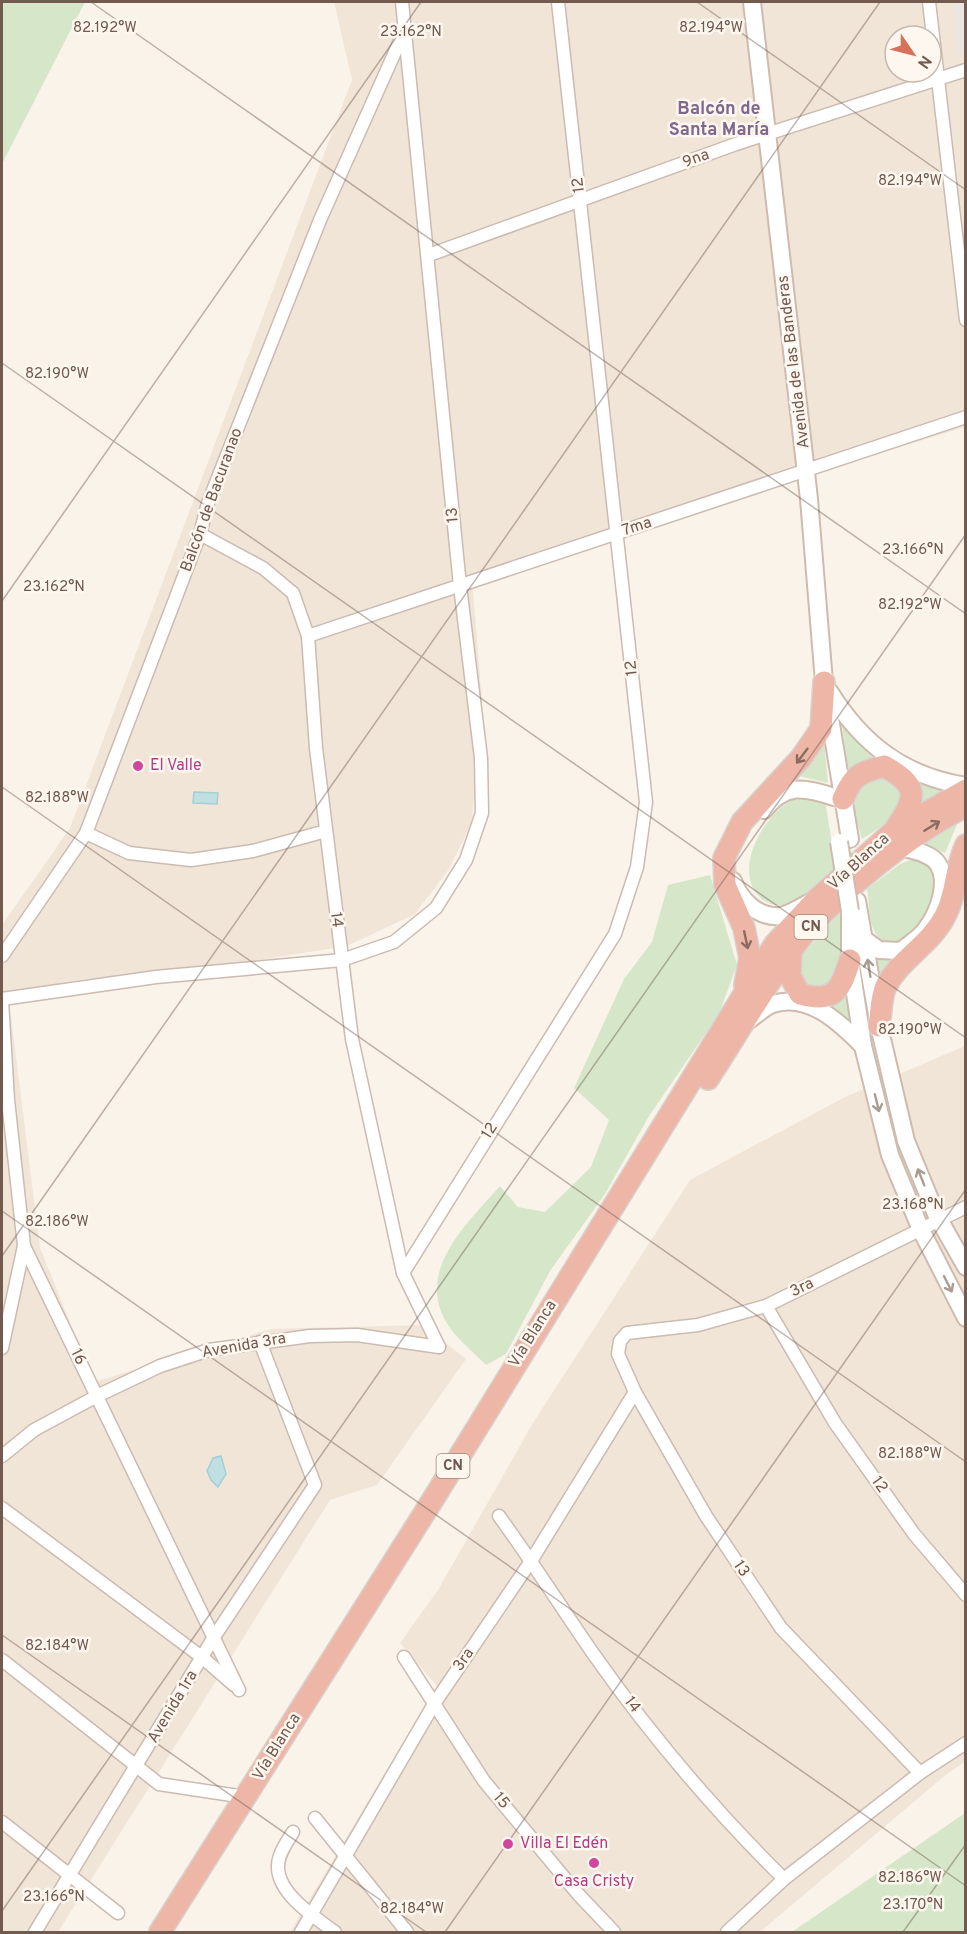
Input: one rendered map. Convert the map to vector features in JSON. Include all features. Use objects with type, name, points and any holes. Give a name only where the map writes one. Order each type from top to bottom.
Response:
[{"type":"highway","points":[[742,998],[750,958],[744,928],[725,885],[724,858],[742,822],[801,758],[821,729],[824,682]]},
{"type":"highway","points":[[838,798],[850,781],[864,771],[884,766],[905,777],[912,798],[897,839]]},
{"type":"highway","name":"Vía Blanca","points":[[160,1932],[776,944],[817,899],[966,788]]},
{"type":"highway","name":"Vía Blanca","points":[[176,1932],[791,950],[897,839],[966,806]]},
{"type":"highway","points":[[879,1026],[885,987],[905,961],[932,938],[947,914],[959,858],[966,845]]},
{"type":"highway","points":[[791,950],[790,976],[800,994],[815,998],[830,996],[842,984],[850,960]]},
{"type":"main road","name":"Avenida de las Banderas","points":[[752,2],[806,470],[824,682],[853,906],[850,960],[863,1046],[890,1155],[921,1230],[966,1318]]},
{"type":"main road","points":[[824,682],[847,719],[864,739],[885,754],[941,782],[966,788]]},
{"type":"main road","points":[[817,899],[780,916],[759,912],[741,899],[733,881],[733,860],[751,827],[767,806],[789,790],[806,788],[838,798]]},
{"type":"main road","points":[[865,940],[879,950],[901,951],[925,930],[939,905],[943,879],[937,863],[897,839]]},
{"type":"main road","name":"Avenida de las Banderas","points":[[853,906],[865,940],[879,1026],[906,1141],[940,1221],[966,1267]]},
{"type":"main road","points":[[742,1025],[772,1004],[794,1003],[814,1008],[837,1021],[863,1046]]},
{"type":"street","name":"13","points":[[2,1000],[156,977],[342,960],[394,942],[436,908],[466,860],[482,813],[481,758],[460,586],[429,255],[402,2]]},
{"type":"street","name":"12","points":[[403,1273],[615,933],[637,867],[646,802],[558,2]]},
{"type":"street","points":[[929,2],[932,24]]},
{"type":"street","name":"Balcón de Bacuranao","points":[[2,956],[86,834],[200,534],[208,503],[320,220],[404,33]]},
{"type":"street","name":"9na","points":[[943,78],[966,70]]},
{"type":"street","name":"9na","points":[[429,255],[768,134],[925,84]]},
{"type":"street","points":[[938,84],[966,320]]},
{"type":"street","name":"7ma","points":[[308,636],[966,417]]},
{"type":"street","name":"14","points":[[200,534],[263,568],[293,593],[308,636],[326,831],[352,1038],[403,1273],[440,1347]]},
{"type":"street","points":[[86,834],[129,853],[191,860],[253,851],[326,831]]},
{"type":"street","name":"16","points":[[2,1000],[8,1100],[24,1246],[239,1690],[202,1658]]},
{"type":"street","name":"3ra","points":[[627,1333],[698,1325],[766,1306],[966,1207]]},
{"type":"street","points":[[2,1348],[6,1302],[24,1246]]},
{"type":"street","name":"12","points":[[766,1306],[835,1423],[914,1534],[966,1595]]},
{"type":"street","name":"13","points":[[627,1333],[620,1341],[618,1354],[635,1392],[706,1516],[781,1628],[920,1773]]},
{"type":"street","name":"Avenida 3ra","points":[[2,1456],[34,1430],[97,1396],[159,1366],[209,1350],[310,1336],[357,1335],[440,1347]]},
{"type":"street","name":"Avenida 1ra","points":[[35,1932],[138,1767],[214,1637],[315,1485],[260,1342]]},
{"type":"street","name":"3ra","points":[[301,1932],[434,1704],[531,1561],[635,1392]]},
{"type":"street","points":[[2,1508],[202,1658]]},
{"type":"street","name":"14","points":[[499,1516],[593,1653],[679,1767],[730,1826],[784,1879]]},
{"type":"street","name":"15","points":[[404,1657],[484,1781],[578,1894],[614,1932]]},
{"type":"street","points":[[2,1660],[159,1784],[245,1797]]},
{"type":"street","points":[[727,1932],[784,1879],[920,1773],[966,1743]]},
{"type":"street","points":[[315,1818],[407,1932]]},
{"type":"street","points":[[2,1822],[118,1913]]},
{"type":"street","points":[[293,1832],[279,1858],[277,1869],[282,1883],[312,1915],[336,1932]]},
{"type":"shaded area","points":[[334,2],[965,2],[965,427],[472,579],[482,700],[472,822],[449,869],[415,914],[347,946],[183,972],[84,979],[8,993],[40,1248],[94,1382],[271,1329],[423,1325],[466,1359],[377,1485],[330,1500],[58,1932],[2,1932],[2,925],[70,828],[352,80]]},
{"type":"shaded area","points":[[954,2],[965,2],[965,55],[959,57]]},
{"type":"shaded area","points":[[965,1046],[965,1762],[948,1773],[760,1932],[290,1932],[437,1686],[400,1643],[438,1590],[533,1423],[690,1180],[845,1097]]},
{"type":"green space","points":[[2,2],[85,2],[2,164]]},
{"type":"green space","points":[[842,726],[873,758],[849,774]]},
{"type":"green space","points":[[824,741],[828,783],[799,776]]},
{"type":"green space","points":[[880,772],[907,795],[890,821],[862,839],[854,800],[856,794],[868,780]]},
{"type":"green space","points":[[917,783],[945,791],[919,807]]},
{"type":"green space","points":[[810,796],[825,800],[836,869],[797,901],[784,905],[771,904],[763,900],[754,889],[749,876],[754,846],[770,819],[781,808],[794,799]]},
{"type":"green space","points":[[958,822],[945,853],[922,843]]},
{"type":"green space","points":[[917,857],[930,863],[934,876],[934,900],[930,911],[915,931],[894,946],[885,942],[874,931],[867,889],[900,864]]},
{"type":"green space","points":[[710,875],[737,965],[719,1014],[649,1116],[605,1194],[550,1271],[506,1354],[486,1365],[449,1326],[438,1301],[437,1283],[450,1247],[500,1186],[518,1207],[545,1212],[591,1167],[609,1120],[574,1088],[624,979],[652,942],[668,885]]},
{"type":"green space","points":[[840,913],[842,963],[839,978],[816,992],[797,979],[799,958]]},
{"type":"green space","points":[[874,956],[893,960],[879,982]]},
{"type":"green space","points":[[848,991],[852,1025],[827,1006]]},
{"type":"green space","points":[[965,1813],[965,1932],[792,1932]]},
{"type":"water","points":[[194,792],[218,793],[217,804],[193,803]]},
{"type":"water","points":[[221,1456],[226,1474],[218,1487],[211,1480],[207,1471],[213,1458]]},
{"type":"place","name":"El Valle","points":[[138,766]]},
{"type":"place","name":"Villa El Edén","points":[[508,1844]]},
{"type":"place","name":"Casa Cristy","points":[[594,1863]]},
{"type":"district","name":"Balcón de Santa María","points":[[719,119]]}]
